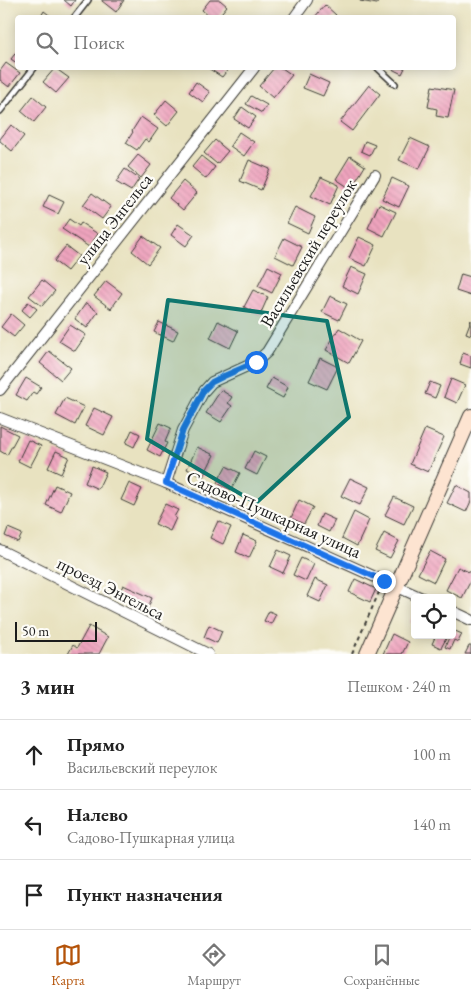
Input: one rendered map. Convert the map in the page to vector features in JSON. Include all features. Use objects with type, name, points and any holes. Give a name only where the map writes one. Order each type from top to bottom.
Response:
[{"type":"main road","points":[[368,654],[468,432],[471,416]]},
{"type":"street","points":[[297,15],[307,0]]},
{"type":"street","name":"улица Энгельса","points":[[0,390],[252,70]]},
{"type":"street","name":"Васильевский переулок","points":[[166,483],[183,430],[204,390],[212,382],[256,362],[268,352],[374,175]]},
{"type":"street","name":"Садово-Пушкарная улица","points":[[0,418],[166,483],[414,594]]},
{"type":"street","name":"проезд Энгельса","points":[[0,550],[208,654]]},
{"type":"street","points":[[456,613],[471,620]]},
{"type":"lane","points":[[76,15],[88,0]]},
{"type":"lane","points":[[0,111],[32,70]]},
{"type":"lane","points":[[380,70],[396,84]]},
{"type":"path","points":[[352,654],[384,581]]},
{"type":"highlighted area","points":[[168,300],[327,321],[349,417],[256,503],[147,439]]},
{"type":"building","points":[[64,0],[75,0],[71,6]]},
{"type":"building","points":[[102,0],[124,0],[116,12]]},
{"type":"building","points":[[210,0],[220,0],[227,6],[220,15],[208,15],[202,10]]},
{"type":"building","points":[[360,0],[378,0],[377,4]]},
{"type":"building","points":[[325,5],[336,15],[317,15]]},
{"type":"building","points":[[15,54],[15,62],[11,59]]},
{"type":"building","points":[[6,63],[20,73],[9,87],[0,80],[0,71]]},
{"type":"building","points":[[53,70],[58,70],[69,78],[56,93],[43,82]]},
{"type":"building","points":[[211,70],[227,70],[222,77]]},
{"type":"building","points":[[272,70],[285,70],[292,75],[273,98],[259,86]]},
{"type":"building","points":[[394,70],[404,70],[402,74]]},
{"type":"building","points":[[309,74],[329,83],[323,96],[303,88]]},
{"type":"building","points":[[196,82],[210,92],[203,102],[189,92]]},
{"type":"building","points":[[369,85],[380,94],[352,131],[340,122]]},
{"type":"building","points":[[432,86],[454,90],[448,118],[436,116],[437,109],[428,107]]},
{"type":"building","points":[[33,96],[46,107],[34,122],[21,111]]},
{"type":"building","points":[[251,96],[267,105],[262,113],[246,104]]},
{"type":"building","points":[[166,100],[179,111],[167,126],[154,115]]},
{"type":"building","points":[[242,107],[256,117],[248,128],[234,119]]},
{"type":"building","points":[[141,117],[158,129],[149,142],[145,139],[137,150],[126,143]]},
{"type":"building","points":[[11,125],[24,136],[12,151],[0,141]]},
{"type":"building","points":[[239,132],[254,142],[244,156],[230,146]]},
{"type":"building","points":[[410,138],[430,147],[419,169],[399,160]]},
{"type":"building","points":[[215,140],[228,151],[217,164],[204,153]]},
{"type":"building","points":[[365,141],[375,145],[370,155],[361,151]]},
{"type":"building","points":[[138,155],[151,165],[141,178],[128,167]]},
{"type":"building","points":[[201,156],[215,167],[206,179],[192,167]]},
{"type":"building","points":[[350,156],[365,166],[351,189],[336,179]]},
{"type":"building","points":[[249,160],[270,169],[261,190],[240,181]]},
{"type":"building","points":[[125,169],[139,179],[131,191],[116,182]]},
{"type":"building","points":[[321,177],[339,185],[330,205],[311,196]]},
{"type":"building","points":[[392,178],[409,186],[399,207],[382,199]]},
{"type":"building","points":[[183,181],[197,193],[183,210],[169,198]]},
{"type":"building","points":[[92,193],[111,207],[102,219],[83,205]]},
{"type":"building","points":[[49,195],[64,202],[58,214],[43,207]]},
{"type":"building","points":[[379,204],[396,212],[384,236],[368,228]]},
{"type":"building","points":[[295,207],[315,217],[308,233],[287,223]]},
{"type":"building","points":[[69,219],[79,226],[81,223],[98,234],[89,247],[62,229]]},
{"type":"building","points":[[178,224],[194,235],[186,246],[171,235]]},
{"type":"building","points":[[143,236],[160,248],[148,264],[132,251]]},
{"type":"building","points":[[359,237],[376,245],[366,266],[349,258]]},
{"type":"building","points":[[284,238],[302,247],[293,265],[275,256]]},
{"type":"building","points":[[66,246],[79,256],[67,271],[54,261]]},
{"type":"building","points":[[268,266],[282,273],[272,293],[258,286]]},
{"type":"building","points":[[351,267],[367,274],[358,294],[342,286]]},
{"type":"building","points":[[461,274],[471,277],[471,296],[456,291]]},
{"type":"building","points":[[42,280],[55,291],[42,306],[29,296]]},
{"type":"building","points":[[106,281],[122,293],[111,309],[94,296]]},
{"type":"building","points":[[253,290],[268,297],[260,315],[244,307]]},
{"type":"building","points":[[330,296],[347,304],[339,320],[322,312]]},
{"type":"building","points":[[28,302],[37,309],[30,317],[22,310]]},
{"type":"building","points":[[86,303],[98,312],[87,328],[75,319]]},
{"type":"building","points":[[11,314],[24,325],[14,337],[1,327]]},
{"type":"building","points":[[471,320],[471,335],[466,333]]},
{"type":"building","points":[[218,321],[238,331],[230,348],[210,338]]},
{"type":"building","points":[[159,322],[178,331],[173,341],[154,332]]},
{"type":"building","points":[[70,325],[86,335],[75,351],[59,341]]},
{"type":"building","points":[[339,328],[361,341],[349,363],[326,350]]},
{"type":"building","points":[[49,351],[71,368],[61,380],[40,363]]},
{"type":"building","points":[[463,353],[471,356],[471,368],[460,364]]},
{"type":"building","points":[[320,358],[338,367],[327,389],[309,381]]},
{"type":"building","points":[[26,378],[41,387],[36,394],[33,392],[27,401],[16,395]]},
{"type":"building","points":[[272,378],[288,387],[283,398],[266,389]]},
{"type":"building","points":[[451,379],[465,385],[457,403],[444,397]]},
{"type":"building","points":[[430,382],[440,386],[435,398],[425,394]]},
{"type":"building","points":[[221,390],[232,397],[228,403],[232,406],[221,422],[206,413]]},
{"type":"building","points":[[65,398],[84,407],[75,425],[56,415]]},
{"type":"building","points":[[94,408],[113,417],[104,435],[85,426]]},
{"type":"building","points":[[160,423],[171,428],[165,442],[167,443],[160,457],[147,450]]},
{"type":"building","points":[[0,426],[18,435],[7,455],[0,451]]},
{"type":"building","points":[[425,429],[444,437],[428,472],[410,464]]},
{"type":"building","points":[[132,430],[140,434],[134,447],[126,443]]},
{"type":"building","points":[[28,440],[41,446],[30,467],[18,461]]},
{"type":"building","points":[[197,447],[214,455],[203,477],[187,469]]},
{"type":"building","points":[[56,451],[69,457],[61,474],[48,468]]},
{"type":"building","points":[[254,451],[266,457],[257,475],[245,469]]},
{"type":"building","points":[[92,466],[106,472],[98,489],[85,483]]},
{"type":"building","points":[[226,466],[240,473],[231,490],[217,483]]},
{"type":"building","points":[[350,478],[369,487],[360,505],[341,496]]},
{"type":"building","points":[[129,483],[142,489],[134,506],[121,500]]},
{"type":"building","points":[[55,485],[70,492],[61,512],[46,505]]},
{"type":"building","points":[[456,485],[471,493],[471,501],[466,512],[447,503]]},
{"type":"building","points":[[394,497],[413,506],[404,524],[385,515]]},
{"type":"building","points":[[299,500],[313,507],[304,524],[291,518]]},
{"type":"building","points":[[165,504],[178,510],[170,531],[155,524]]},
{"type":"building","points":[[354,512],[369,520],[357,546],[342,538]]},
{"type":"building","points":[[322,514],[335,520],[329,532],[317,526]]},
{"type":"building","points":[[218,521],[231,527],[223,544],[210,538]]},
{"type":"building","points":[[8,528],[22,534],[18,542],[5,536]]},
{"type":"building","points":[[384,533],[399,541],[390,558],[375,551]]},
{"type":"building","points":[[243,535],[257,541],[249,558],[236,552]]},
{"type":"building","points":[[278,550],[291,556],[283,573],[270,567]]},
{"type":"building","points":[[430,551],[445,559],[434,582],[418,574]]},
{"type":"building","points":[[301,558],[314,564],[306,581],[293,575]]},
{"type":"building","points":[[458,567],[471,573],[471,580],[462,598],[446,590]]},
{"type":"building","points":[[315,579],[328,585],[320,602],[307,596]]},
{"type":"building","points":[[355,579],[376,589],[370,602],[349,592]]},
{"type":"building","points":[[123,585],[152,598],[147,610],[118,596]]},
{"type":"building","points":[[269,611],[276,614],[271,624],[264,621]]},
{"type":"building","points":[[209,625],[222,631],[217,643],[204,637]]},
{"type":"building","points":[[89,626],[108,637],[99,654],[68,654],[73,645],[77,648]]},
{"type":"building","points":[[456,631],[462,634],[458,642],[454,640],[450,649],[445,647],[448,639],[456,639]]},
{"type":"building","points":[[392,634],[408,642],[402,654],[383,654]]},
{"type":"building","points":[[434,639],[446,639],[441,648],[432,644]]},
{"type":"building","points":[[469,646],[471,646],[471,654],[465,654]]},
{"type":"route","points":[[256,362],[212,382],[204,390],[183,430],[166,483],[384,581]]}]
